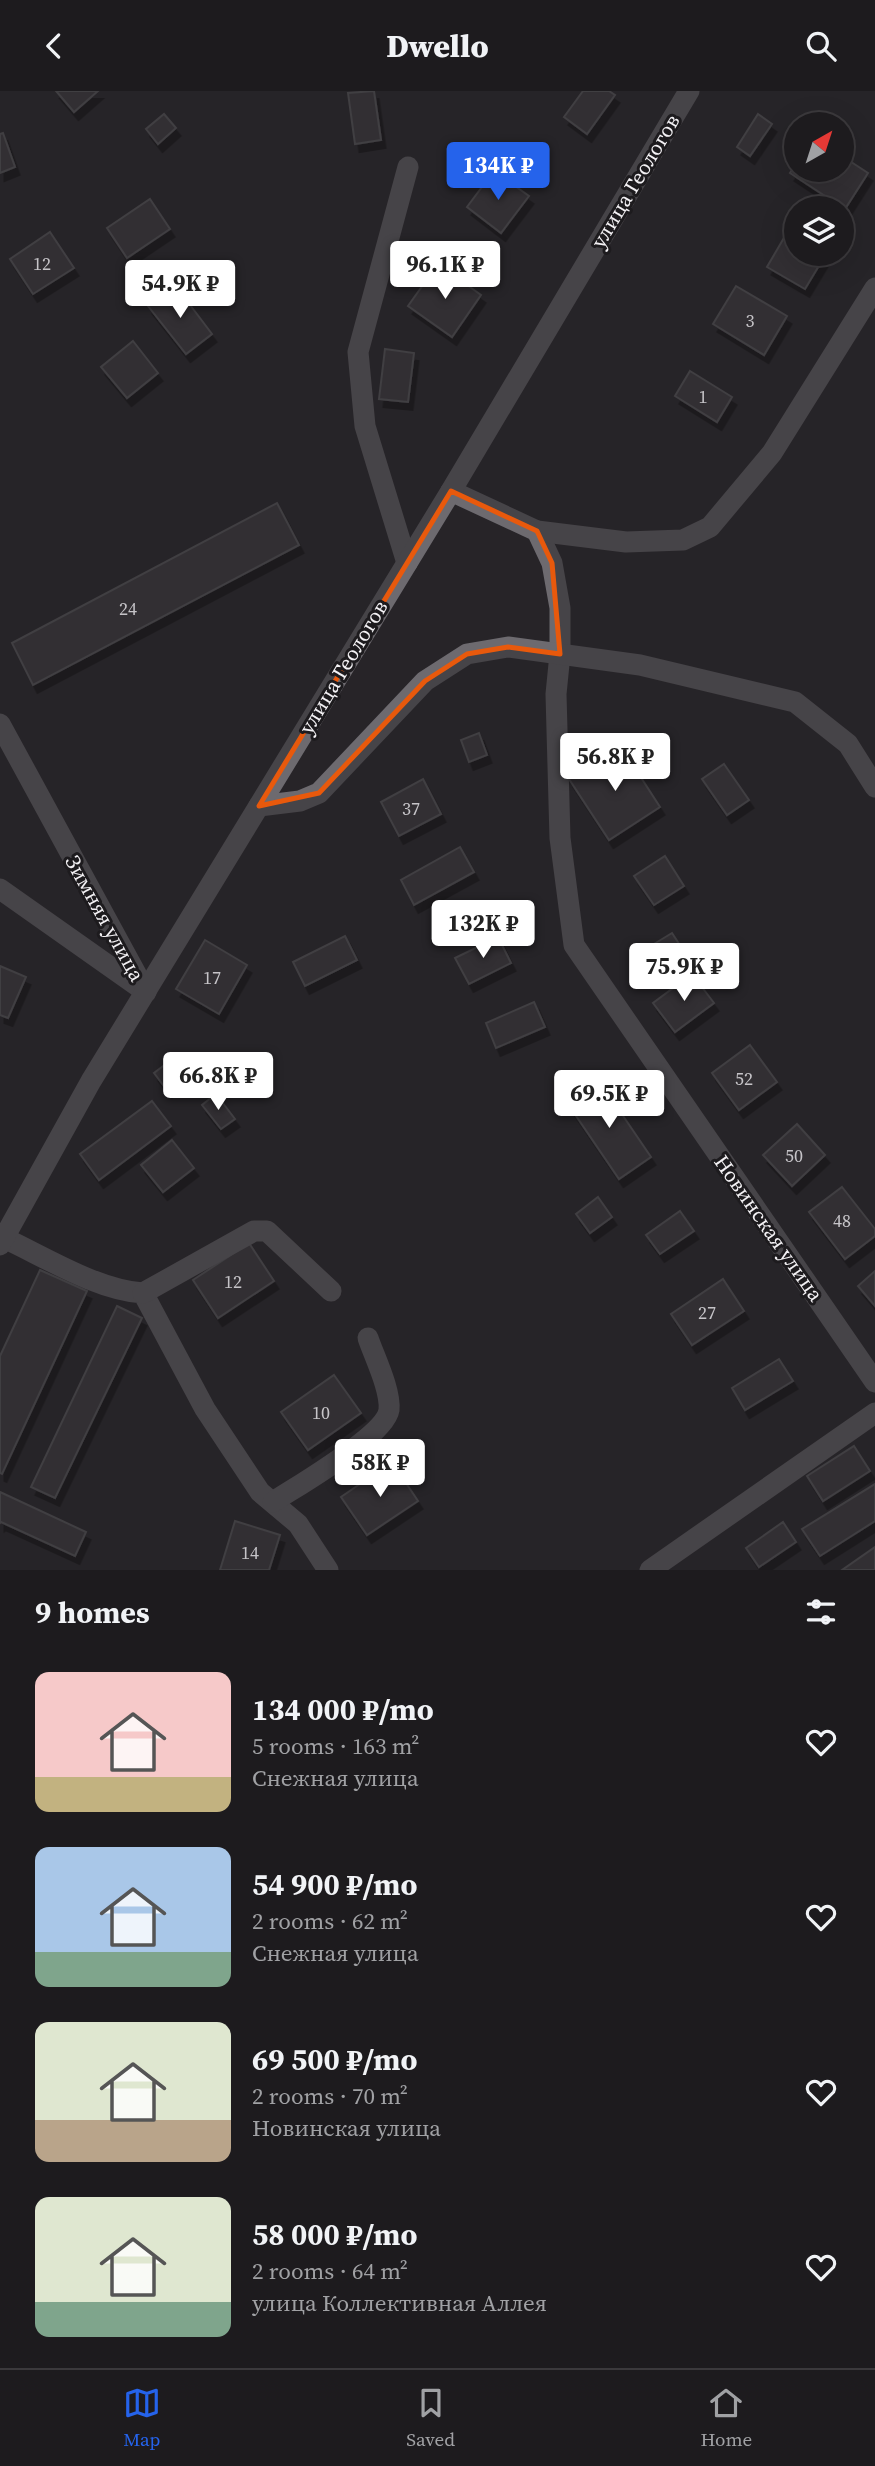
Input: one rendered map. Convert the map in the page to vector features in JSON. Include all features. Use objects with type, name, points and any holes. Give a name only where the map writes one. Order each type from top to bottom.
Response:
[{"type":"street","name":"улица Геологов","points":[[2,1241],[91,1081],[451,491],[689,91]]},
{"type":"street","points":[[407,563],[365,426],[358,352],[408,167]]},
{"type":"street","points":[[451,491],[537,531],[626,543],[683,540],[710,527],[772,453],[875,288]]},
{"type":"street","name":"Новинская улица","points":[[537,531],[552,562],[560,608],[560,654],[556,694],[561,838],[574,944],[875,1382]]},
{"type":"street","points":[[258,806],[300,801],[319,793],[425,681],[467,654],[508,647],[640,665],[795,702],[848,744],[875,787]]},
{"type":"street","name":"Зимняя улица","points":[[0,724],[146,992]]},
{"type":"street","name":"Зимняя улица","points":[[0,889],[146,992]]},
{"type":"street","points":[[2,1241],[124,1292],[143,1293],[254,1231],[267,1231],[331,1291]]},
{"type":"street","points":[[143,1293],[205,1409],[260,1492],[298,1524],[328,1570]]},
{"type":"street","points":[[273,1502],[362,1443],[385,1422],[389,1408],[387,1391],[368,1338]]},
{"type":"street","points":[[650,1570],[875,1413]]},
{"type":"highlighted area","points":[[451,491],[537,531],[552,563],[560,654],[508,647],[467,654],[425,681],[319,793],[259,806],[405,567]]},
{"type":"building","points":[[56,91],[98,91],[74,112]]},
{"type":"building","points":[[374,91],[381,140],[355,144],[348,93]]},
{"type":"building","points":[[583,91],[609,91],[615,95],[587,134],[564,117]]},
{"type":"building","points":[[164,114],[176,128],[158,144],[146,129]]},
{"type":"building","points":[[758,114],[772,124],[750,156],[737,147]]},
{"type":"building","points":[[3,133],[15,167],[0,173],[0,134]]},
{"type":"building","points":[[854,164],[868,173],[853,196],[825,196],[804,182],[854,182]]},
{"type":"building","points":[[494,171],[529,196],[501,233],[467,207]]},
{"type":"building","points":[[150,199],[170,229],[127,258],[107,228]]},
{"type":"building","points":[[50,232],[74,268],[33,294],[10,259]]},
{"type":"building","points":[[784,238],[784,266],[819,266],[805,289],[767,267]]},
{"type":"building","points":[[438,264],[481,295],[452,337],[408,306]]},
{"type":"building","points":[[175,285],[212,334],[186,354],[148,306]]},
{"type":"building","points":[[736,286],[787,316],[764,355],[713,324]]},
{"type":"building","points":[[133,341],[158,373],[127,398],[101,367]]},
{"type":"building","points":[[385,349],[414,353],[408,402],[379,399]]},
{"type":"building","points":[[690,371],[732,397],[717,422],[675,396]]},
{"type":"building","points":[[277,503],[299,545],[33,685],[12,643]]},
{"type":"building","points":[[479,733],[487,755],[469,762],[461,740]]},
{"type":"building","points":[[620,745],[660,807],[609,840],[569,779]]},
{"type":"building","points":[[724,764],[749,800],[727,815],[702,779]]},
{"type":"building","points":[[423,779],[441,814],[399,836],[381,802]]},
{"type":"building","points":[[460,847],[474,872],[414,905],[401,880]]},
{"type":"building","points":[[665,856],[684,886],[654,905],[634,876]]},
{"type":"building","points":[[672,933],[685,953],[649,976],[636,955]]},
{"type":"building","points":[[345,936],[357,960],[305,986],[293,962]]},
{"type":"building","points":[[498,937],[511,963],[469,984],[455,958]]},
{"type":"building","points":[[205,940],[247,965],[219,1014],[176,989]]},
{"type":"building","points":[[0,966],[26,977],[8,1018],[0,1015]]},
{"type":"building","points":[[692,974],[714,1003],[675,1032],[653,1003]]},
{"type":"building","points":[[534,1002],[545,1027],[496,1048],[486,1023]]},
{"type":"building","points":[[750,1045],[777,1082],[739,1110],[712,1073]]},
{"type":"building","points":[[174,1058],[187,1075],[167,1090],[154,1073]]},
{"type":"building","points":[[600,1082],[651,1157],[619,1179],[568,1104]]},
{"type":"building","points":[[216,1094],[235,1119],[221,1129],[202,1105]]},
{"type":"building","points":[[152,1101],[171,1126],[99,1180],[80,1154]]},
{"type":"building","points":[[797,1124],[825,1155],[792,1186],[763,1155]]},
{"type":"building","points":[[172,1140],[194,1168],[163,1192],[141,1165]]},
{"type":"building","points":[[842,1187],[875,1229],[875,1236],[845,1259],[809,1212]]},
{"type":"building","points":[[598,1197],[612,1217],[590,1233],[576,1214]]},
{"type":"building","points":[[680,1211],[694,1231],[660,1254],[646,1235]]},
{"type":"building","points":[[249,1243],[274,1281],[218,1318],[193,1280]]},
{"type":"building","points":[[40,1270],[87,1291],[2,1474],[0,1356]]},
{"type":"building","points":[[875,1271],[875,1306],[858,1286]]},
{"type":"building","points":[[723,1279],[744,1311],[692,1345],[671,1314]]},
{"type":"building","points":[[117,1306],[142,1318],[55,1498],[31,1487]]},
{"type":"building","points":[[779,1359],[793,1381],[745,1410],[732,1388]]},
{"type":"building","points":[[334,1375],[361,1413],[308,1450],[281,1412]]},
{"type":"building","points":[[854,1446],[870,1471],[823,1501],[807,1476]]},
{"type":"building","points":[[392,1462],[418,1501],[367,1535],[341,1497]]},
{"type":"building","points":[[875,1484],[875,1521],[820,1556],[802,1529]]},
{"type":"building","points":[[0,1492],[86,1532],[75,1556],[0,1523]]},
{"type":"building","points":[[235,1521],[280,1535],[269,1570],[220,1570]]},
{"type":"building","points":[[783,1522],[796,1542],[759,1567],[746,1548]]},
{"type":"building","points":[[875,1547],[875,1570],[842,1570]]}]
